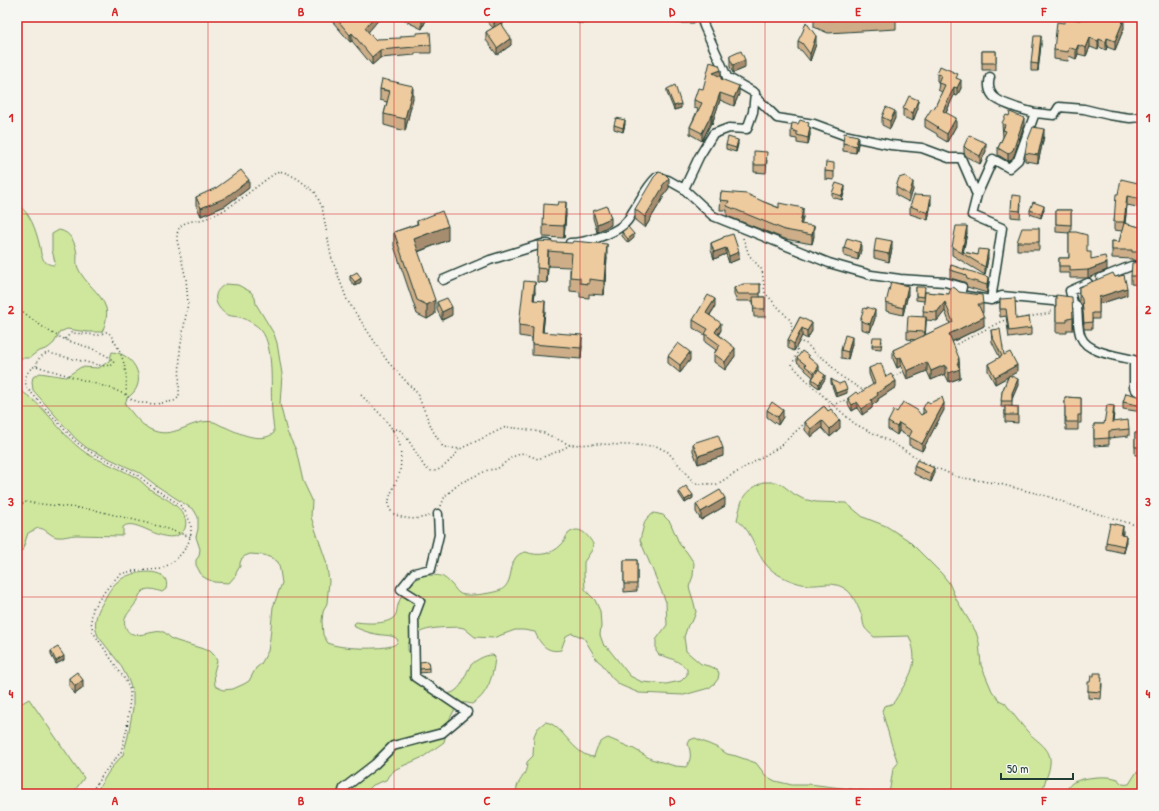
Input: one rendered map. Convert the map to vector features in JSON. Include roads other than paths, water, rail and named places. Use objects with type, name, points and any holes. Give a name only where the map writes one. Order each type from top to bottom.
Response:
[{"type":"street","points":[[701,17],[728,77],[755,93],[755,96],[777,118],[814,124],[844,135],[891,145],[922,148],[949,158],[961,158],[977,195]]},
{"type":"street","points":[[990,77],[988,86],[993,96],[1008,105],[1035,113],[1054,115],[1059,107],[1084,109],[1130,118],[1142,117]]},
{"type":"street","points":[[684,189],[699,157],[713,134],[729,128],[747,129],[753,112],[755,96]]},
{"type":"street","points":[[990,300],[1002,228],[972,216],[977,195],[993,159],[1009,168],[1018,160],[1035,113]]},
{"type":"street","points":[[443,280],[490,260],[542,244],[575,243],[593,239],[610,232],[624,225],[650,184],[657,177],[668,180],[684,189],[713,216],[829,263],[871,275],[900,279],[946,282],[962,287],[960,295],[990,300],[1002,296],[1073,303]]},
{"type":"street","points":[[1142,266],[1131,266],[1070,291],[1073,303],[1077,306],[1081,339],[1089,348],[1134,360],[1134,387],[1137,391],[1142,393]]},
{"type":"street","points":[[342,794],[344,788],[375,764],[393,746],[442,733],[467,712],[415,677],[414,617],[420,601],[401,589],[414,573],[431,569],[439,535],[438,514]]}]
